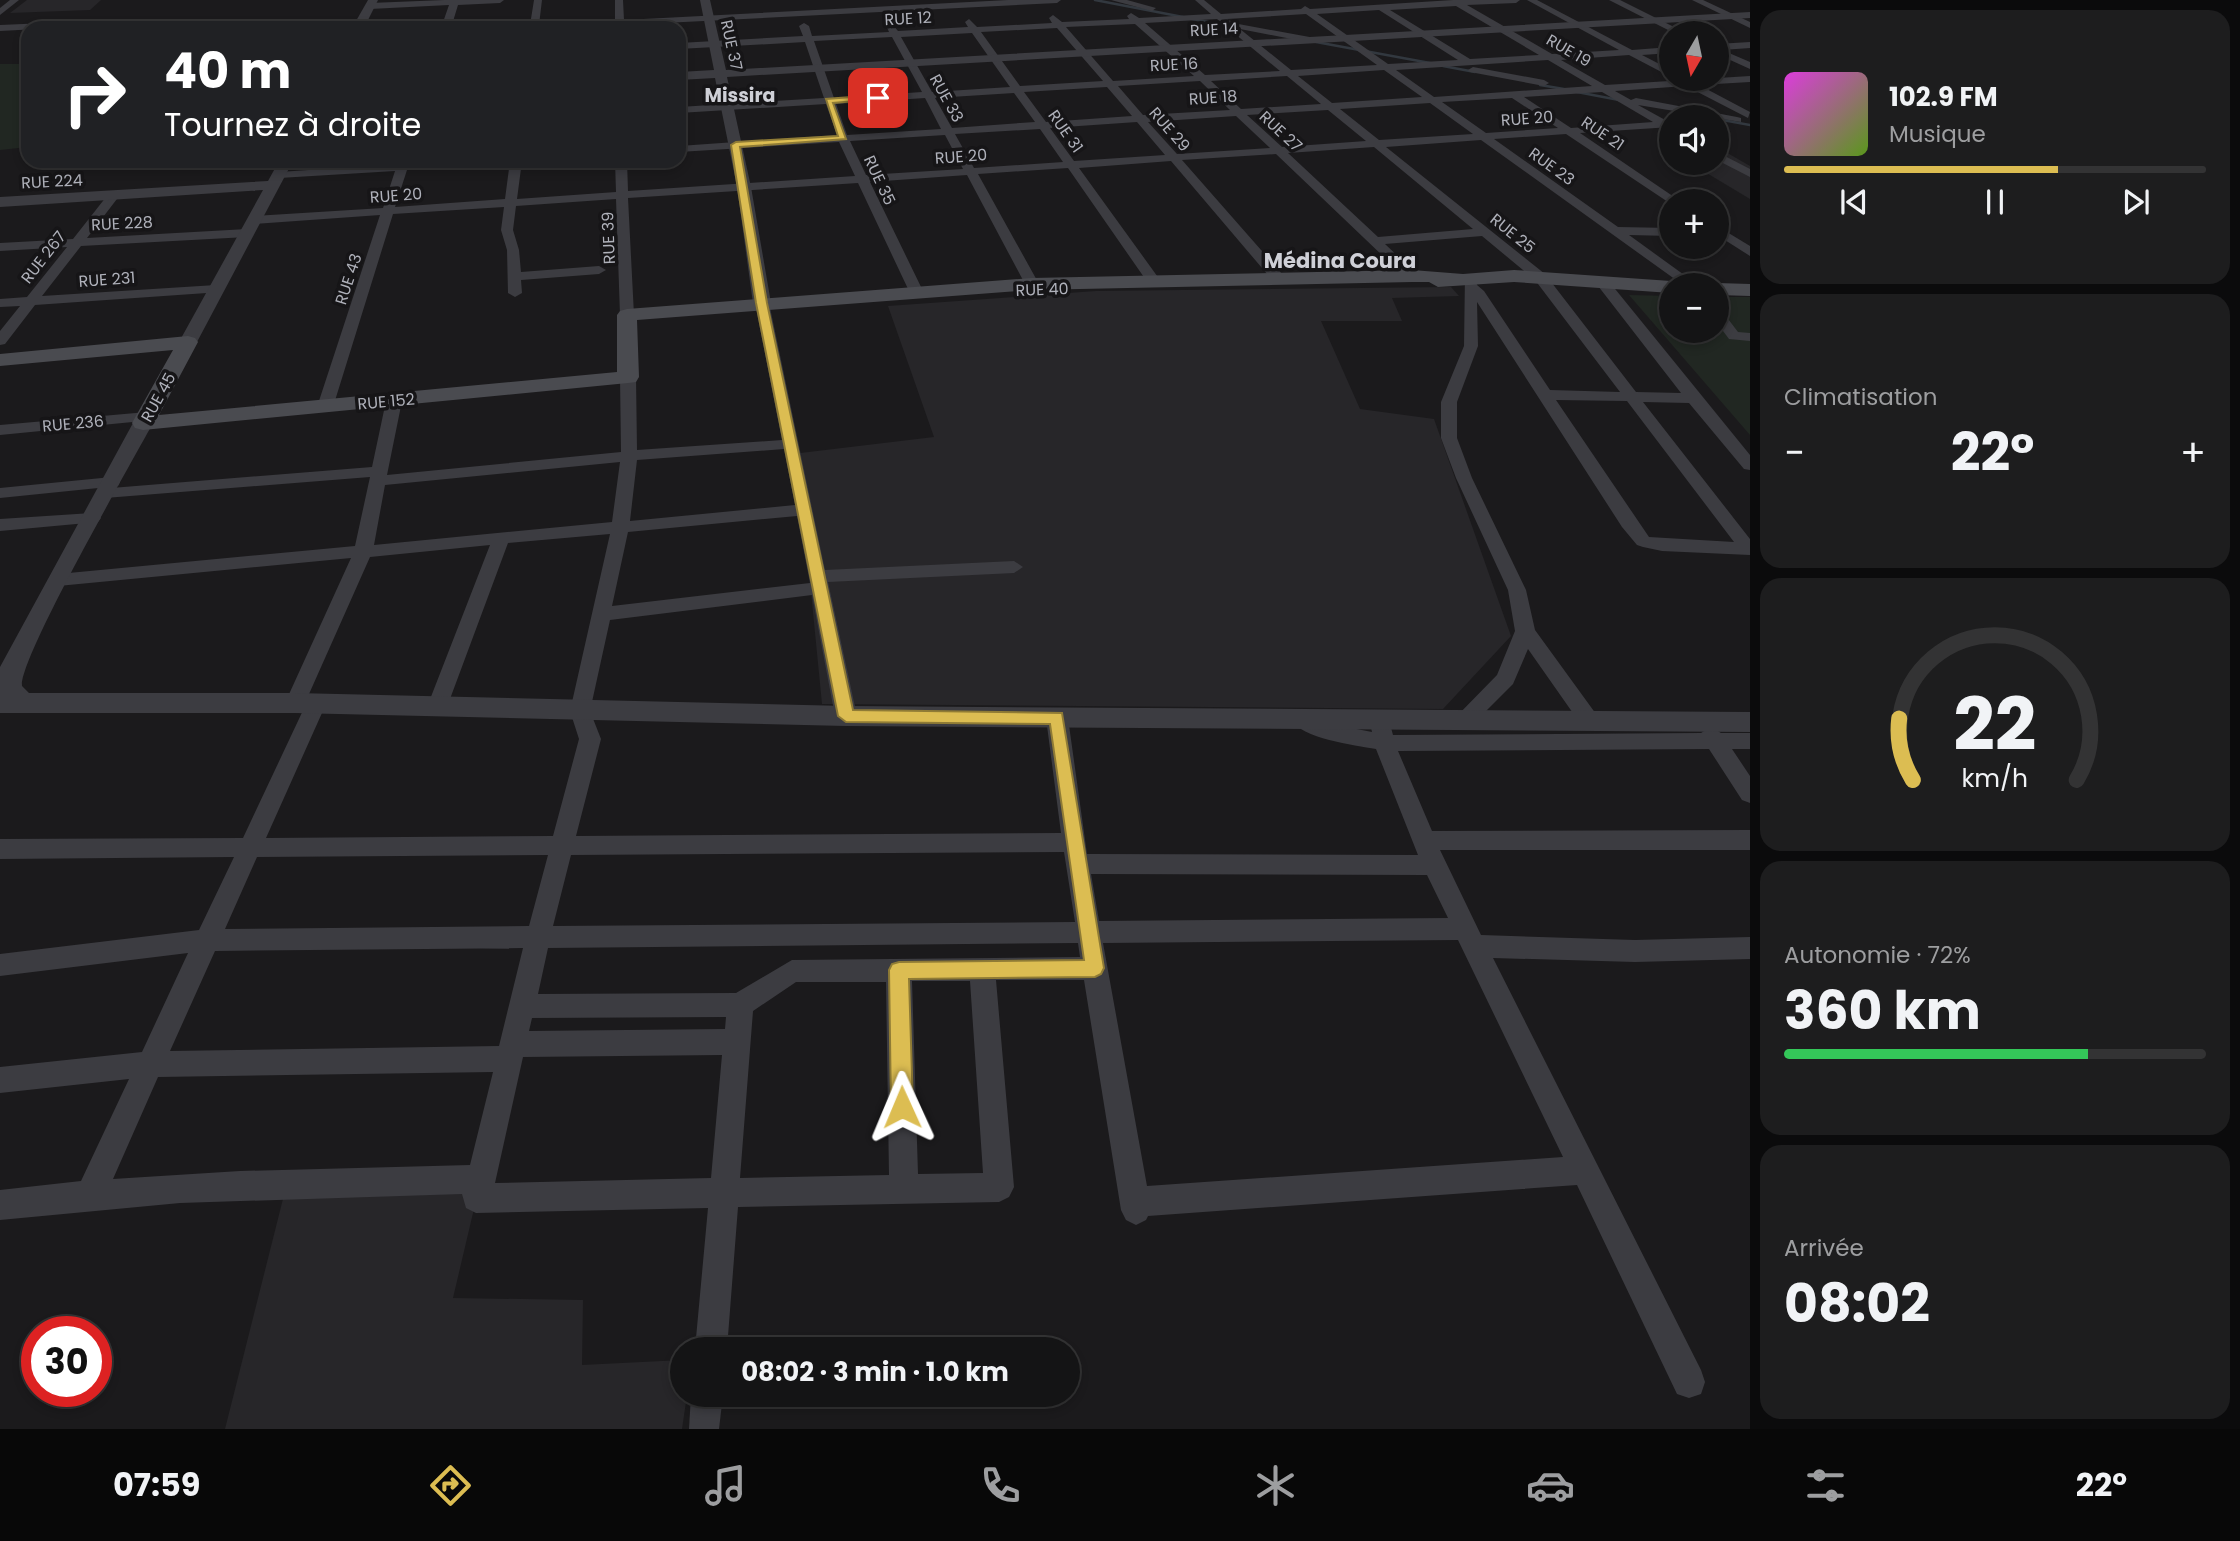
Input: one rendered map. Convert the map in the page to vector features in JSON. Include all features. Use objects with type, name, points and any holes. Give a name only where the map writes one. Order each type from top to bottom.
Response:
[{"type":"main road","name":"RUE 40","points":[[627,317],[916,291],[1032,284],[1412,276],[1466,280]]},
{"type":"main road","name":"RUE 40","points":[[762,306],[1035,289],[1539,277],[1659,286]]},
{"type":"main road","points":[[1729,289],[1750,290]]},
{"type":"main road","points":[[627,317],[628,377]]},
{"type":"main road","points":[[0,360],[186,346]]},
{"type":"main road","points":[[0,367],[186,346]]},
{"type":"main road","name":"RUE 45","points":[[145,420],[186,346]]},
{"type":"main road","name":"RUE 152","points":[[145,420],[394,401],[628,377]]},
{"type":"street","points":[[1,8],[15,0]]},
{"type":"street","points":[[362,21],[372,3],[500,0]]},
{"type":"street","points":[[535,21],[538,0]]},
{"type":"street","points":[[619,0],[620,21]]},
{"type":"street","name":"RUE 37","points":[[705,0],[744,187],[762,306]]},
{"type":"street","name":"RUE 35","points":[[794,0],[843,138],[916,291]]},
{"type":"street","points":[[670,21],[878,5],[1057,0]]},
{"type":"street","points":[[1115,0],[1197,18]]},
{"type":"street","name":"RUE 25","points":[[1199,0],[1539,277],[1749,549]]},
{"type":"street","name":"RUE 23","points":[[1291,0],[1674,273]]},
{"type":"street","points":[[1369,0],[1468,62]]},
{"type":"street","name":"RUE 12","points":[[686,46],[1197,18],[1225,20],[1307,12],[1516,0]]},
{"type":"street","points":[[1531,0],[1659,68]]},
{"type":"street","points":[[1613,0],[1659,22]]},
{"type":"street","points":[[1696,0],[1750,24]]},
{"type":"street","points":[[448,21],[455,1]]},
{"type":"street","name":"RUE 29","points":[[1039,1],[1279,278]]},
{"type":"street","name":"RUE 19","points":[[1455,2],[1659,120]]},
{"type":"street","name":"RUE 31","points":[[956,3],[1153,280]]},
{"type":"street","name":"RUE 33","points":[[878,5],[1032,284]]},
{"type":"street","points":[[1,8],[13,14]]},
{"type":"street","name":"RUE 27","points":[[1126,12],[1170,48],[1412,276]]},
{"type":"street","name":"RUE 14","points":[[686,75],[1750,15]]},
{"type":"street","points":[[1225,20],[1312,40]]},
{"type":"street","points":[[0,29],[21,29]]},
{"type":"street","points":[[0,29],[21,29]]},
{"type":"street","points":[[1729,48],[1750,45]]},
{"type":"street","points":[[1358,48],[1385,53]]},
{"type":"street","name":"RUE 16","points":[[686,110],[1659,51]]},
{"type":"street","points":[[1729,55],[1750,66]]},
{"type":"street","points":[[1399,56],[1577,90]]},
{"type":"street","name":"RUE 18","points":[[1729,80],[1750,79]]},
{"type":"street","name":"RUE 18","points":[[686,149],[1659,83]]},
{"type":"street","points":[[1702,91],[1750,117]]},
{"type":"street","name":"RUE 21","points":[[1513,94],[1659,191]]},
{"type":"street","points":[[1620,99],[1737,120]]},
{"type":"street","points":[[1729,120],[1750,117]]},
{"type":"street","name":"RUE 20","points":[[250,227],[388,211],[1659,126]]},
{"type":"street","points":[[1729,162],[1750,174]]},
{"type":"street","name":"RUE 45","points":[[186,346],[282,168]]},
{"type":"street","points":[[276,180],[371,168]]},
{"type":"street","name":"RUE 43","points":[[325,407],[402,168]]},
{"type":"street","points":[[515,168],[507,230],[513,250],[516,293]]},
{"type":"street","name":"RUE 39","points":[[622,168],[625,195],[627,317]]},
{"type":"street","name":"RUE 224","points":[[0,202],[276,180]]},
{"type":"street","name":"RUE 267","points":[[0,341],[114,195]]},
{"type":"street","name":"RUE 228","points":[[0,247],[250,227]]},
{"type":"street","points":[[1615,231],[1659,232]]},
{"type":"street","points":[[1375,241],[1485,232]]},
{"type":"street","points":[[1729,232],[1750,233]]},
{"type":"street","points":[[1729,238],[1750,252]]},
{"type":"street","points":[[513,277],[599,270]]},
{"type":"street","points":[[1466,280],[1477,291],[1631,527],[1643,541],[1662,545],[1749,549]]},
{"type":"street","points":[[1466,280],[1471,346],[1449,402],[1449,438],[1464,478],[1517,590],[1525,631],[1590,720]]},
{"type":"street","points":[[1602,282],[1693,398],[1750,465]]},
{"type":"street","name":"RUE 231","points":[[0,303],[216,289]]},
{"type":"street","points":[[762,306],[846,716]]},
{"type":"street","points":[[1729,330],[1734,336],[1750,337]]},
{"type":"street","points":[[628,377],[629,456],[620,528],[580,711],[590,739],[538,938],[476,1198],[999,1187],[982,970]]},
{"type":"street","points":[[1546,395],[1693,398]]},
{"type":"street","points":[[91,1193],[252,847],[363,552],[394,401]]},
{"type":"street","name":"RUE 45","points":[[11,703],[8,677],[29,633],[145,420]]},
{"type":"street","name":"RUE 236","points":[[0,430],[145,420]]},
{"type":"street","points":[[0,493],[379,476],[790,444]]},
{"type":"street","points":[[58,580],[804,510]]},
{"type":"street","points":[[0,525],[92,518]]},
{"type":"street","points":[[437,707],[501,539]]},
{"type":"street","points":[[602,614],[819,582],[1014,567]]},
{"type":"street","points":[[1464,720],[1506,679],[1525,631]]},
{"type":"street","points":[[0,658],[29,633]]},
{"type":"street","points":[[11,703],[306,704],[846,716],[1301,719],[1382,731],[1709,732],[1750,722]]},
{"type":"street","points":[[1057,718],[1088,934],[1136,1206],[1585,1170]]},
{"type":"street","points":[[1382,731],[1464,720],[1590,720],[1709,732],[1750,741]]},
{"type":"street","points":[[1382,731],[1429,853],[1689,1381]]},
{"type":"street","points":[[1709,732],[1750,794]]},
{"type":"street","points":[[0,849],[562,845],[1075,853],[1429,853],[1750,840]]},
{"type":"street","points":[[0,965],[208,940],[1088,934],[1470,937],[1635,951],[1750,948]]},
{"type":"street","points":[[522,1006],[740,1004],[792,971],[1095,968]]},
{"type":"street","points":[[899,970],[904,1189]]},
{"type":"street","points":[[712,1337],[740,1004]]},
{"type":"street","points":[[0,1080],[150,1064],[736,1042]]},
{"type":"street","points":[[0,1205],[91,1193],[287,1183],[481,1179]]},
{"type":"shaded area","points":[[27,0],[101,0],[90,10],[10,13]]},
{"type":"shaded area","points":[[0,64],[21,64],[21,148],[0,150]]},
{"type":"shaded area","points":[[1729,154],[1750,166],[1750,199],[1710,175],[1729,175]]},
{"type":"shaded area","points":[[1451,287],[1459,296],[1392,298],[1402,321],[1321,321],[1360,409],[1434,419],[1511,636],[1443,709],[822,704],[802,500],[792,454],[934,437],[888,306],[1096,291]]},
{"type":"shaded area","points":[[1629,295],[1659,296],[1659,330]]},
{"type":"shaded area","points":[[1729,297],[1750,297],[1750,435],[1670,343],[1729,343]]},
{"type":"shaded area","points":[[481,1179],[453,1298],[583,1300],[582,1365],[670,1361],[670,1407],[685,1407],[682,1429],[225,1429],[287,1183]]},
{"type":"waterway","points":[[1095,0],[1183,17]]},
{"type":"waterway","points":[[1192,19],[1231,26]]},
{"type":"waterway","points":[[1316,42],[1430,63]]},
{"type":"waterway","points":[[1443,66],[1475,72]]},
{"type":"waterway","points":[[1540,85],[1564,89]]},
{"type":"waterway","points":[[1577,92],[1619,100]]},
{"type":"waterway","points":[[1729,121],[1750,125]]},
{"type":"district","name":"Missira","points":[[740,95]]},
{"type":"district","name":"Médina Coura","points":[[1340,261]]},
{"type":"route","points":[[878,98],[828,101],[843,138],[736,145],[762,303],[846,716],[1057,718],[1077,864],[1095,968],[899,970],[902,1107]]}]
